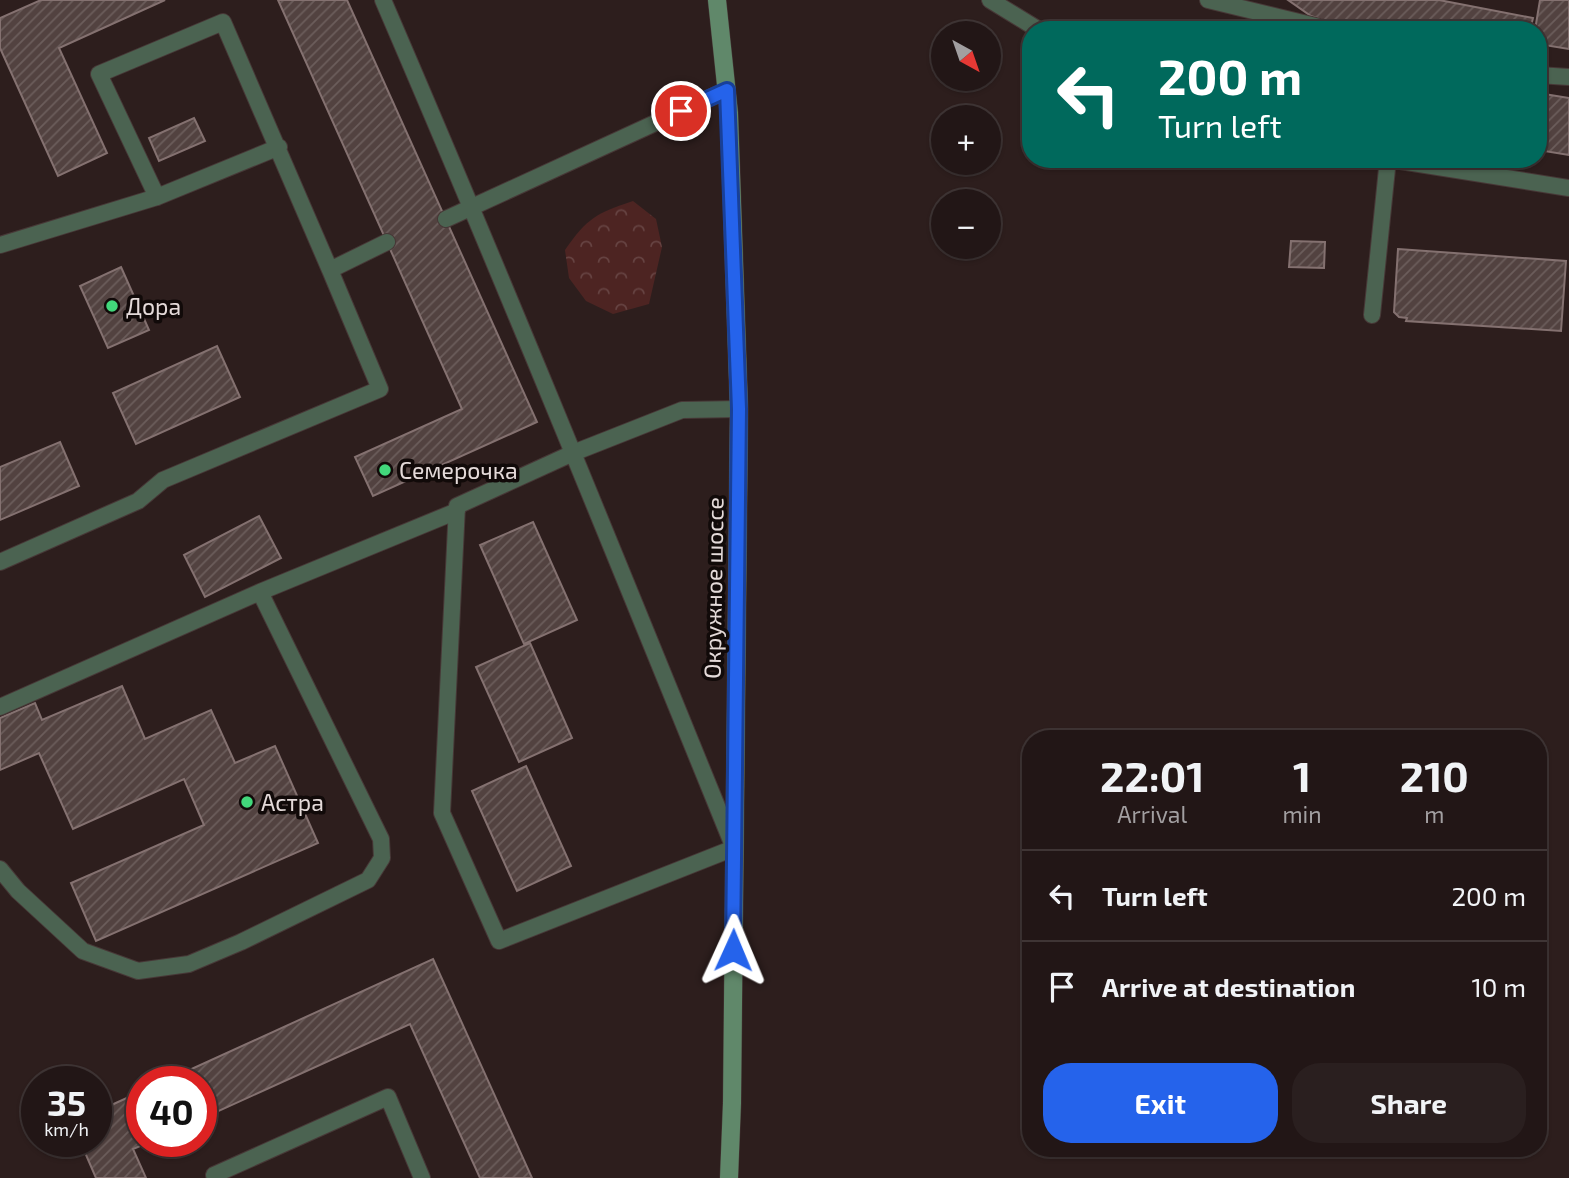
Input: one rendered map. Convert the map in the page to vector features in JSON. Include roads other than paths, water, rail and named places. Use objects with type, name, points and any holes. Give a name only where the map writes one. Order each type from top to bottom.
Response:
[{"type":"street","name":"Окружное шоссе","points":[[717,0],[727,90],[739,409],[729,1178]]},
{"type":"lane","points":[[383,0],[472,208],[573,453],[734,848],[499,941],[442,813],[457,506],[573,453],[682,410],[739,409]]},
{"type":"lane","points":[[990,0],[1024,21]]},
{"type":"lane","points":[[1208,0],[1295,21]]},
{"type":"lane","points":[[0,562],[138,501],[163,480],[380,389],[279,147],[223,22],[99,74],[157,197]]},
{"type":"lane","points":[[1547,76],[1569,77]]},
{"type":"lane","points":[[446,219],[727,90]]},
{"type":"lane","points":[[0,245],[157,197],[279,147]]},
{"type":"lane","points":[[1372,314],[1387,168]]},
{"type":"lane","points":[[1444,168],[1569,188]]},
{"type":"lane","points":[[330,270],[387,242]]},
{"type":"lane","points":[[0,707],[260,592],[457,511]]},
{"type":"lane","points":[[0,869],[19,891],[83,951],[138,971],[190,964],[368,880],[382,858],[382,839],[260,592]]},
{"type":"lane","points":[[216,1178],[214,1174],[388,1097],[422,1178]]},
{"type":"place","name":"Дора","points":[[112,306]]},
{"type":"place","name":"Семерочка","points":[[385,470]]},
{"type":"place","name":"Астра","points":[[247,802]]}]
